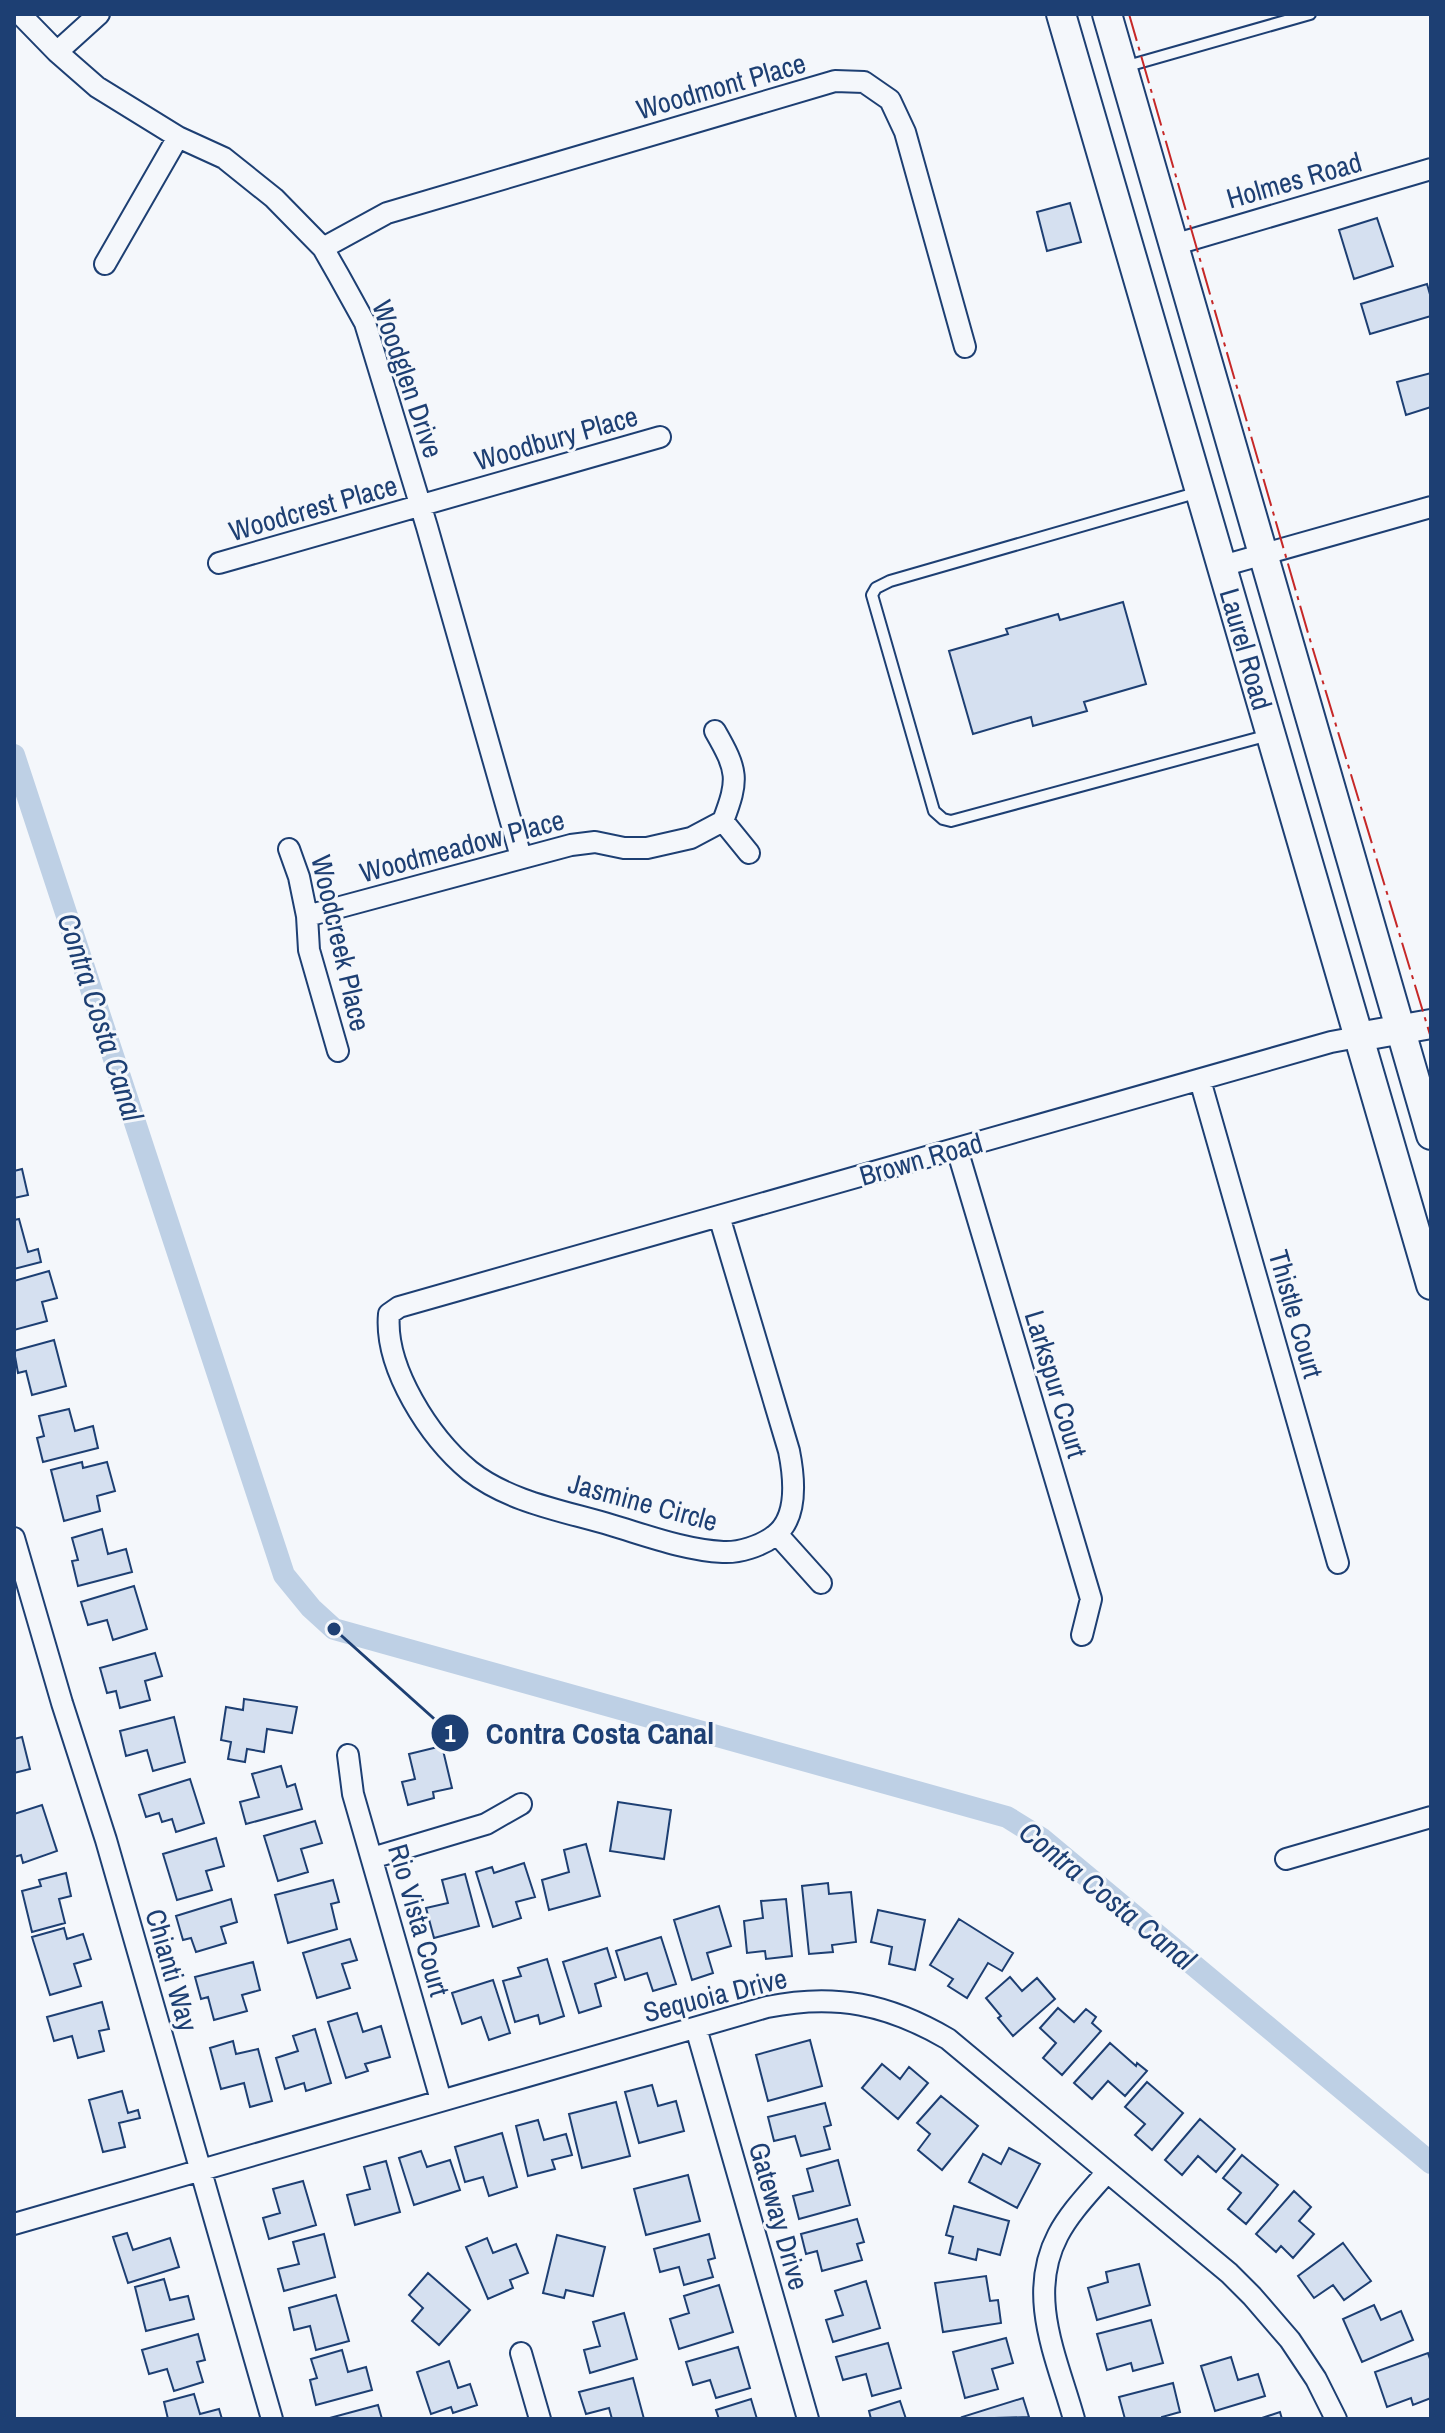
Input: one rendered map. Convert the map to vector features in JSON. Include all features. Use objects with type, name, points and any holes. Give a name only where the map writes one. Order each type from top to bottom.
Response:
[{"type":"main road","name":"Laurel Road","points":[[1061,14],[1431,1285]]},
{"type":"main road","name":"Laurel Road","points":[[1107,14],[1431,1135]]},
{"type":"main road","name":"Brown Road","points":[[1358,1037],[1431,1024]]},
{"type":"street","name":"Woodglen Drive","points":[[20,14],[97,87],[178,137],[224,158],[274,198],[323,248],[365,323],[521,857]]},
{"type":"street","points":[[57,52],[99,14]]},
{"type":"street","name":"Woodmont Place","points":[[323,248],[387,213],[835,81],[864,82],[890,100],[905,132],[965,347]]},
{"type":"street","points":[[105,264],[178,137]]},
{"type":"street","name":"Holmes Road","points":[[1173,245],[1431,169]]},
{"type":"street","name":"Woodbury Place","points":[[421,507],[660,437]]},
{"type":"street","name":"Woodcrest Place","points":[[219,563],[421,507]]},
{"type":"street","points":[[1222,566],[1431,507]]},
{"type":"street","points":[[715,731],[731,758],[736,787],[723,821],[749,853]]},
{"type":"street","name":"Woodmeadow Place","points":[[307,916],[571,845],[595,842],[624,848],[647,848],[691,838],[723,821]]},
{"type":"street","name":"Woodcreek Place","points":[[289,849],[307,916],[309,950],[338,1051]]},
{"type":"street","name":"Brown Road","points":[[413,1302],[1326,1043],[1358,1037]]},
{"type":"street","name":"Thistle Court","points":[[1200,1080],[1338,1563]]},
{"type":"street","name":"Larkspur Court","points":[[957,1149],[1091,1599],[1082,1635]]},
{"type":"street","points":[[719,1216],[795,1480],[791,1508],[777,1534],[821,1583]]},
{"type":"street","name":"Jasmine Circle","points":[[413,1302],[389,1314],[388,1331],[414,1405],[443,1444],[471,1471],[491,1484],[541,1504],[692,1549],[727,1553],[757,1546],[777,1534]]},
{"type":"street","name":"Chianti Way","points":[[15,1546],[106,1840],[272,2419]]},
{"type":"street","name":"Rio Vista Court","points":[[348,1755],[353,1794],[441,2100]]},
{"type":"street","points":[[372,1858],[486,1824],[521,1804]]},
{"type":"street","points":[[1286,1859],[1431,1817]]},
{"type":"street","name":"Sequoia Drive","points":[[14,2224],[767,2007],[794,2001],[850,2002],[902,2015],[948,2039],[1229,2273],[1290,2340],[1316,2379],[1336,2419]]},
{"type":"street","name":"Gateway Drive","points":[[696,2028],[808,2419]]},
{"type":"street","points":[[1074,2419],[1046,2321],[1042,2294],[1046,2265],[1058,2235],[1071,2214],[1107,2172]]},
{"type":"street","points":[[521,2353],[540,2419]]},
{"type":"lane","points":[[1122,68],[1310,14]]},
{"type":"lane","points":[[1200,492],[890,581],[876,588],[872,595],[934,811],[951,821],[1271,734]]},
{"type":"building","points":[[1070,203],[1081,242],[1047,251],[1037,212]]},
{"type":"building","points":[[1377,218],[1393,266],[1354,279],[1339,230]]},
{"type":"building","points":[[1427,284],[1431,316],[1370,334],[1361,304]]},
{"type":"building","points":[[1431,373],[1431,407],[1406,415],[1397,382]]},
{"type":"building","points":[[1123,602],[1146,684],[1084,702],[1087,711],[1033,726],[1031,717],[973,734],[949,651],[1008,634],[1006,629],[1058,614],[1060,620]]},
{"type":"building","points":[[22,1169],[28,1195],[14,1198],[14,1171]]},
{"type":"building","points":[[19,1219],[28,1252],[38,1249],[41,1262],[14,1269],[14,1220]]},
{"type":"building","points":[[49,1271],[57,1298],[42,1302],[47,1321],[14,1330],[14,1281]]},
{"type":"building","points":[[54,1340],[66,1386],[32,1395],[26,1371],[18,1373],[14,1351]]},
{"type":"building","points":[[69,1409],[75,1431],[93,1426],[98,1448],[43,1462],[37,1438],[44,1436],[39,1416]]},
{"type":"building","points":[[82,1462],[83,1468],[107,1462],[115,1491],[97,1496],[100,1511],[64,1521],[51,1470]]},
{"type":"building","points":[[102,1529],[108,1554],[126,1549],[132,1572],[78,1586],[72,1561],[78,1560],[72,1538]]},
{"type":"building","points":[[134,1586],[147,1629],[113,1640],[107,1620],[88,1625],[81,1602]]},
{"type":"building","points":[[155,1653],[162,1676],[145,1681],[150,1700],[120,1708],[116,1691],[107,1693],[100,1668]]},
{"type":"building","points":[[244,1699],[297,1707],[292,1733],[267,1729],[264,1752],[247,1749],[245,1762],[228,1759],[231,1742],[221,1740],[226,1707],[243,1710]]},
{"type":"building","points":[[174,1717],[185,1762],[153,1771],[147,1750],[126,1756],[120,1731]]},
{"type":"building","points":[[22,1737],[30,1769],[14,1773],[14,1739]]},
{"type":"building","points":[[442,1746],[452,1788],[433,1792],[434,1798],[408,1805],[402,1782],[415,1779],[409,1754]]},
{"type":"building","points":[[281,1766],[287,1787],[295,1784],[302,1809],[246,1824],[240,1802],[259,1797],[252,1774]]},
{"type":"building","points":[[190,1779],[204,1823],[176,1832],[172,1819],[162,1822],[159,1813],[146,1817],[139,1795]]},
{"type":"building","points":[[618,1802],[671,1810],[664,1859],[610,1851]]},
{"type":"building","points":[[42,1805],[57,1851],[23,1863],[21,1855],[14,1857],[14,1814]]},
{"type":"building","points":[[315,1821],[322,1843],[301,1849],[308,1872],[278,1881],[264,1836]]},
{"type":"building","points":[[216,1838],[224,1866],[206,1871],[212,1890],[177,1900],[163,1854]]},
{"type":"building","points":[[586,1844],[600,1896],[549,1910],[542,1880],[569,1872],[564,1850]]},
{"type":"building","points":[[524,1863],[535,1897],[516,1902],[521,1918],[493,1927],[476,1872],[492,1867],[494,1873]]},
{"type":"building","points":[[66,1873],[71,1896],[59,1899],[65,1923],[32,1932],[22,1891],[41,1886],[39,1880]]},
{"type":"building","points":[[465,1874],[479,1926],[434,1938],[426,1908],[448,1903],[442,1880]]},
{"type":"building","points":[[333,1880],[339,1902],[331,1904],[337,1929],[288,1943],[275,1895]]},
{"type":"building","points":[[828,1883],[829,1894],[851,1892],[856,1942],[832,1945],[833,1952],[809,1954],[802,1886]]},
{"type":"building","points":[[231,1899],[237,1922],[221,1927],[226,1943],[196,1952],[191,1938],[183,1940],[176,1916]]},
{"type":"building","points":[[786,1899],[792,1956],[766,1959],[765,1951],[747,1953],[744,1921],[763,1918],[761,1901]]},
{"type":"building","points":[[719,1906],[731,1946],[707,1953],[713,1973],[692,1980],[674,1920]]},
{"type":"building","points":[[878,1910],[925,1920],[915,1970],[889,1964],[892,1947],[871,1942]]},
{"type":"building","points":[[959,1919],[1013,1953],[1002,1971],[988,1963],[967,1998],[948,1986],[953,1979],[930,1965]]},
{"type":"building","points":[[64,1928],[67,1939],[83,1934],[91,1959],[74,1964],[81,1986],[50,1995],[32,1937]]},
{"type":"building","points":[[661,1937],[676,1984],[653,1991],[647,1973],[625,1980],[616,1951]]},
{"type":"building","points":[[350,1939],[357,1960],[342,1964],[350,1988],[317,1998],[303,1953]]},
{"type":"building","points":[[607,1948],[616,1977],[595,1984],[601,2006],[579,2013],[563,1962]]},
{"type":"building","points":[[547,1959],[564,2016],[540,2024],[538,2015],[515,2022],[503,1981],[521,1976],[518,1968]]},
{"type":"building","points":[[253,1962],[260,1990],[242,1995],[247,2011],[214,2020],[208,1997],[201,1999],[195,1977]]},
{"type":"building","points":[[1010,1977],[1022,1991],[1037,1978],[1055,1999],[1013,2036],[986,1998]]},
{"type":"building","points":[[493,1980],[510,2033],[489,2040],[481,2017],[462,2024],[452,1993]]},
{"type":"building","points":[[102,2002],[109,2029],[99,2031],[104,2051],[78,2058],[72,2036],[54,2041],[47,2017]]},
{"type":"building","points":[[1058,2008],[1074,2022],[1086,2009],[1096,2017],[1092,2023],[1101,2031],[1062,2075],[1043,2058],[1056,2043],[1040,2028]]},
{"type":"building","points":[[357,2013],[363,2032],[381,2026],[390,2057],[365,2064],[368,2071],[346,2078],[328,2022]]},
{"type":"building","points":[[315,2029],[331,2083],[306,2091],[304,2083],[285,2089],[276,2058],[298,2051],[293,2036]]},
{"type":"building","points":[[810,2040],[822,2086],[768,2101],[756,2055]]},
{"type":"building","points":[[233,2041],[236,2054],[258,2049],[272,2101],[250,2107],[244,2083],[221,2089],[210,2048]]},
{"type":"building","points":[[1110,2043],[1136,2066],[1137,2063],[1147,2071],[1125,2096],[1108,2081],[1092,2099],[1074,2083]]},
{"type":"building","points":[[882,2064],[900,2079],[909,2067],[928,2083],[898,2119],[862,2088]]},
{"type":"building","points":[[1147,2082],[1183,2113],[1152,2150],[1135,2135],[1145,2124],[1125,2107]]},
{"type":"building","points":[[652,2085],[658,2106],[676,2101],[684,2131],[639,2143],[625,2092]]},
{"type":"building","points":[[122,2091],[128,2113],[138,2110],[140,2118],[119,2123],[125,2147],[103,2152],[89,2100]]},
{"type":"building","points":[[941,2096],[978,2126],[942,2170],[918,2150],[930,2134],[917,2123]]},
{"type":"building","points":[[616,2102],[630,2156],[582,2168],[569,2114]]},
{"type":"building","points":[[825,2103],[831,2125],[824,2127],[830,2149],[801,2156],[795,2136],[774,2141],[768,2117]]},
{"type":"building","points":[[1200,2119],[1235,2149],[1216,2172],[1198,2156],[1182,2175],[1165,2160]]},
{"type":"building","points":[[538,2120],[544,2140],[566,2134],[572,2155],[552,2160],[555,2169],[528,2176],[516,2126]]},
{"type":"building","points":[[502,2133],[517,2187],[489,2196],[483,2177],[465,2182],[455,2147]]},
{"type":"building","points":[[1009,2148],[1040,2164],[1017,2208],[969,2182],[983,2154],[1001,2164]]},
{"type":"building","points":[[421,2151],[427,2167],[450,2160],[460,2190],[414,2205],[399,2158]]},
{"type":"building","points":[[1242,2155],[1278,2185],[1246,2224],[1228,2209],[1241,2193],[1223,2178]]},
{"type":"building","points":[[838,2160],[850,2205],[799,2219],[793,2196],[813,2191],[807,2169]]},
{"type":"building","points":[[386,2161],[400,2212],[355,2225],[347,2195],[370,2189],[364,2167]]},
{"type":"building","points":[[688,2175],[700,2221],[646,2235],[634,2189]]},
{"type":"building","points":[[303,2181],[316,2225],[269,2239],[263,2218],[280,2213],[273,2189]]},
{"type":"building","points":[[1294,2191],[1311,2207],[1299,2221],[1314,2234],[1293,2258],[1281,2246],[1276,2252],[1256,2234]]},
{"type":"building","points":[[954,2206],[1009,2221],[1000,2255],[978,2249],[976,2260],[949,2253],[953,2237],[946,2235]]},
{"type":"building","points":[[857,2219],[864,2242],[857,2244],[862,2260],[822,2271],[817,2251],[806,2254],[801,2234]]},
{"type":"building","points":[[127,2233],[133,2250],[170,2238],[179,2267],[128,2283],[113,2237]]},
{"type":"building","points":[[324,2234],[335,2277],[284,2291],[278,2269],[299,2264],[293,2242]]},
{"type":"building","points":[[709,2234],[715,2258],[708,2260],[713,2277],[684,2285],[679,2267],[660,2272],[654,2249]]},
{"type":"building","points":[[557,2235],[605,2247],[593,2296],[566,2290],[564,2298],[543,2293]]},
{"type":"building","points":[[487,2238],[493,2253],[516,2244],[528,2273],[510,2280],[513,2288],[488,2299],[466,2247]]},
{"type":"building","points":[[1343,2243],[1371,2281],[1344,2300],[1333,2285],[1314,2298],[1298,2276]]},
{"type":"building","points":[[1139,2264],[1150,2305],[1097,2320],[1088,2288],[1108,2282],[1106,2272]]},
{"type":"building","points":[[428,2273],[470,2310],[439,2345],[412,2321],[423,2308],[409,2295]]},
{"type":"building","points":[[986,2276],[990,2301],[998,2300],[1001,2323],[943,2332],[935,2283]]},
{"type":"building","points":[[164,2279],[170,2300],[188,2296],[194,2319],[146,2331],[135,2287]]},
{"type":"building","points":[[866,2281],[880,2328],[833,2342],[826,2320],[843,2315],[835,2291]]},
{"type":"building","points":[[719,2285],[733,2332],[679,2349],[670,2319],[689,2313],[684,2296]]},
{"type":"building","points":[[336,2295],[349,2341],[316,2350],[310,2326],[294,2330],[289,2308]]},
{"type":"building","points":[[1374,2305],[1381,2320],[1401,2311],[1413,2340],[1362,2362],[1343,2319]]},
{"type":"building","points":[[624,2313],[637,2359],[590,2373],[584,2350],[600,2346],[593,2322]]},
{"type":"building","points":[[1151,2320],[1163,2363],[1133,2371],[1131,2363],[1107,2370],[1097,2334]]},
{"type":"building","points":[[198,2334],[205,2360],[197,2362],[203,2382],[174,2391],[167,2369],[149,2374],[142,2350]]},
{"type":"building","points":[[1006,2338],[1013,2363],[992,2369],[998,2389],[965,2398],[953,2352]]},
{"type":"building","points":[[888,2343],[901,2388],[872,2396],[866,2374],[843,2380],[836,2357]]},
{"type":"building","points":[[738,2347],[750,2388],[716,2398],[710,2380],[693,2385],[686,2362]]},
{"type":"building","points":[[342,2350],[348,2372],[366,2367],[372,2390],[316,2405],[310,2380],[317,2378],[311,2359]]},
{"type":"building","points":[[1428,2353],[1431,2398],[1413,2405],[1411,2398],[1387,2407],[1375,2372]]},
{"type":"building","points":[[1231,2357],[1238,2380],[1258,2374],[1265,2396],[1215,2411],[1201,2366]]},
{"type":"building","points":[[449,2361],[458,2388],[470,2384],[477,2405],[453,2413],[451,2407],[431,2414],[417,2372]]},
{"type":"building","points":[[633,2378],[644,2419],[612,2419],[609,2408],[586,2414],[579,2392]]},
{"type":"building","points":[[1173,2383],[1180,2412],[1162,2419],[1125,2419],[1119,2397]]},
{"type":"building","points":[[194,2394],[200,2414],[219,2409],[222,2419],[168,2419],[164,2402]]},
{"type":"building","points":[[1023,2398],[1029,2417],[962,2417]]},
{"type":"building","points":[[751,2399],[757,2419],[719,2419],[716,2410]]},
{"type":"building","points":[[900,2401],[906,2419],[871,2419],[869,2411]]},
{"type":"building","points":[[378,2405],[382,2419],[326,2419]]},
{"type":"building","points":[[1280,2412],[1282,2419],[1259,2419]]},
{"type":"waterway","name":"Contra Costa Canal","points":[[14,755],[284,1575],[311,1608],[334,1629],[1007,1817],[1041,1838],[1431,2163]]},
{"type":"power","points":[[1129,14],[1308,633],[1431,1038]]},
{"type":"place","name":"Contra Costa Canal","points":[[334,1629]]}]
